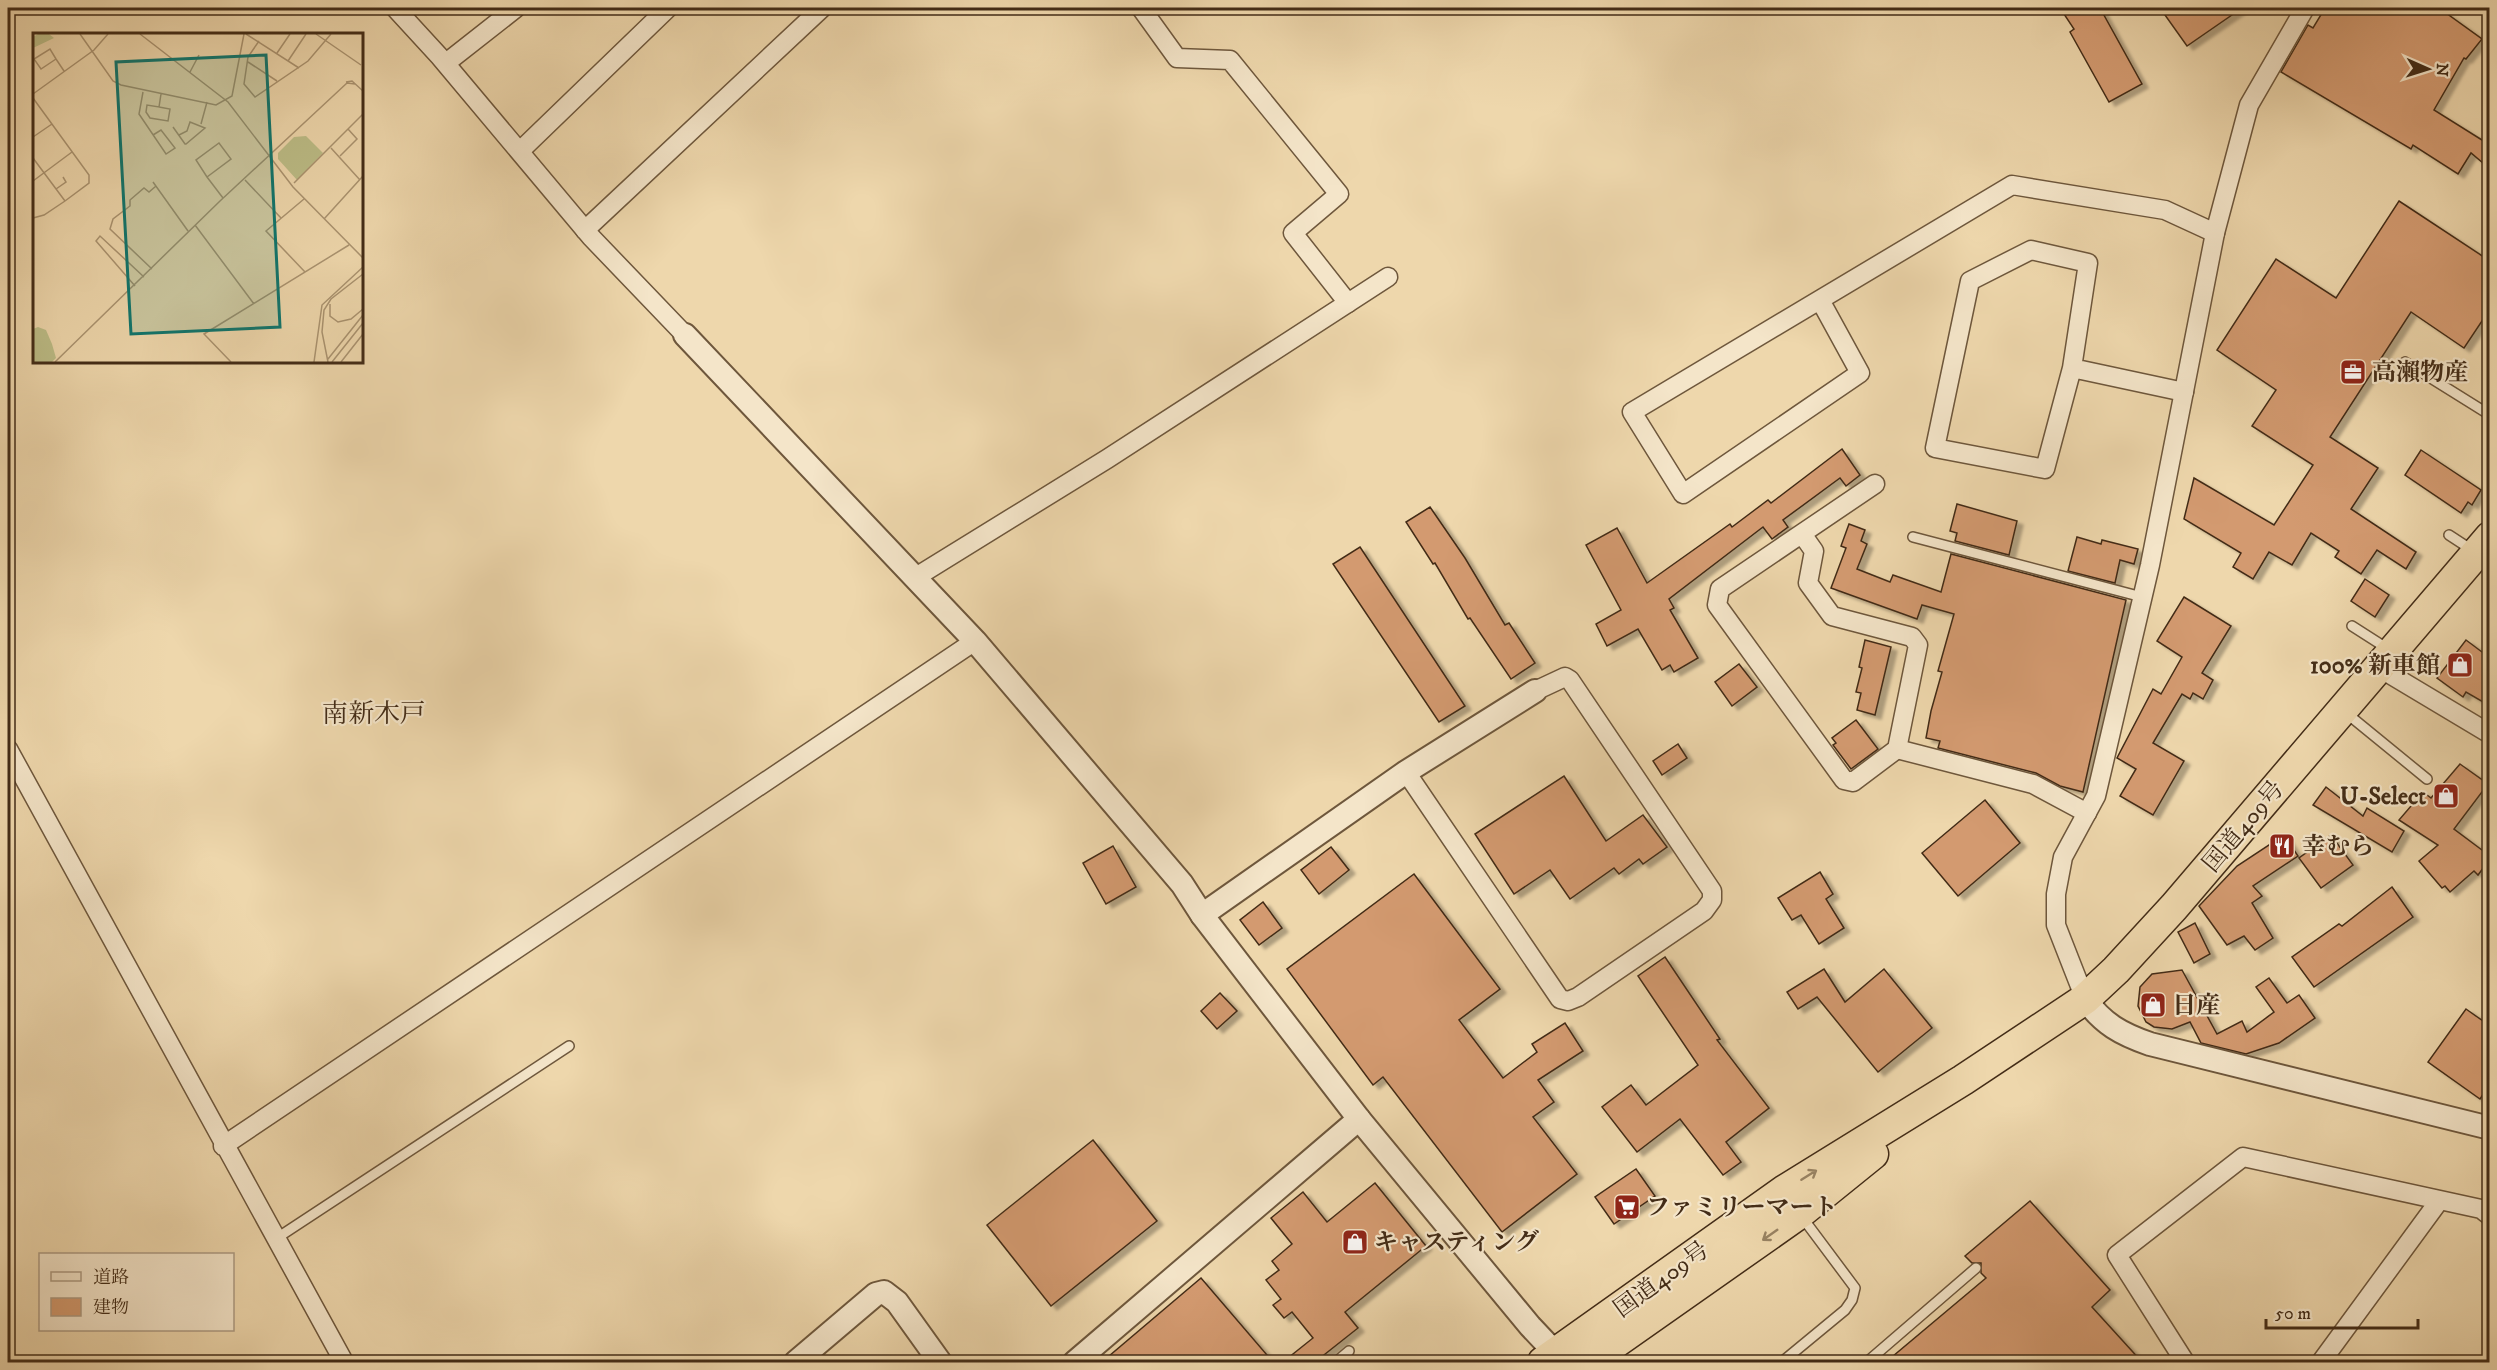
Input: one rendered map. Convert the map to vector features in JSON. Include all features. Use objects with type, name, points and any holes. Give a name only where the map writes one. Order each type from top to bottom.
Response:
[{"type":"highway","name":"国道409号","points":[[1554,1360],[1785,1190],[1963,1080],[2085,999],[2116,970],[2174,907],[2385,659],[2436,592],[2485,543]]},
{"type":"highway","name":"国道409号","points":[[1588,1362],[1800,1213],[1963,1080]]},
{"type":"street","points":[[395,8],[446,63],[585,230],[975,641],[1182,884],[1202,915],[1359,1119],[1554,1360]]},
{"type":"street","points":[[446,63],[516,8]]},
{"type":"street","points":[[520,151],[668,8]]},
{"type":"street","points":[[585,230],[822,8]]},
{"type":"street","points":[[1141,8],[1177,58],[1230,60],[1339,194],[1293,234],[1348,303]]},
{"type":"street","points":[[2305,8],[2249,105],[2215,233],[2142,597],[2096,796],[2063,858],[2056,894],[2056,925],[2085,999],[2100,1019],[2133,1038],[2490,1128]]},
{"type":"street","points":[[1820,300],[1860,373],[1683,494],[1632,412],[2012,185],[2165,210],[2215,233]]},
{"type":"street","points":[[2031,250],[2088,263],[2072,368],[2045,469],[1935,448],[1971,281],[2031,250]]},
{"type":"street","points":[[916,577],[1107,459],[1388,277]]},
{"type":"street","points":[[2072,368],[2184,392]]},
{"type":"street","points":[[1802,534],[1814,551],[1808,583],[1832,616],[1912,637],[1918,645],[1897,749],[1853,782],[1845,780],[1717,605],[1720,589],[1875,484]]},
{"type":"street","points":[[223,1146],[975,641]]},
{"type":"street","points":[[2385,659],[2490,734]]},
{"type":"street","points":[[1202,915],[1406,772],[1535,691],[1564,677],[1570,680],[1712,891],[1712,900],[1704,911],[1578,997],[1568,1001],[1560,999],[1406,772]]},
{"type":"street","points":[[8,749],[223,1146],[277,1238],[344,1362]]},
{"type":"street","points":[[1897,749],[2033,784],[2087,813]]},
{"type":"street","points":[[1075,1362],[1359,1119]]},
{"type":"street","points":[[2185,1362],[2117,1255],[2242,1157],[2481,1209],[2490,1216]]},
{"type":"street","points":[[2321,1362],[2439,1200]]},
{"type":"street","points":[[796,1362],[876,1294],[884,1292],[897,1302],[940,1362]]},
{"type":"lane","points":[[2404,362],[2490,415]]},
{"type":"lane","points":[[2449,536],[2485,543]]},
{"type":"lane","points":[[1913,537],[2142,597]]},
{"type":"lane","points":[[2352,626],[2385,659]]},
{"type":"lane","points":[[2342,710],[2427,779]]},
{"type":"lane","points":[[277,1238],[569,1046]]},
{"type":"lane","points":[[1782,1362],[1845,1310],[1852,1300],[1855,1288],[1800,1213]]},
{"type":"lane","points":[[1867,1362],[1976,1268]]},
{"type":"lane","points":[[1336,1362],[1349,1351]]},
{"type":"building","points":[[2060,8],[2100,8],[2142,84],[2109,102],[2070,32],[2074,29]]},
{"type":"building","points":[[2160,8],[2242,8],[2187,46]]},
{"type":"building","points":[[2325,8],[2439,8],[2482,39],[2466,59],[2464,58],[2434,110],[2490,145],[2490,169],[2471,153],[2458,174],[2413,145],[2411,149],[2281,72],[2308,25],[2313,28]]},
{"type":"building","points":[[2399,201],[2490,261],[2490,309],[2464,348],[2411,312],[2330,437],[2378,468],[2351,509],[2416,552],[2406,569],[2377,550],[2361,574],[2335,557],[2339,551],[2311,533],[2292,565],[2269,552],[2253,579],[2233,567],[2241,553],[2184,519],[2194,478],[2274,525],[2313,465],[2252,426],[2276,390],[2217,350],[2276,259],[2336,298]]},
{"type":"building","points":[[1842,449],[1860,475],[1846,486],[1840,478],[1783,520],[1788,527],[1772,539],[1763,527],[1669,599],[1674,608],[1670,610],[1698,658],[1674,672],[1670,665],[1662,670],[1638,629],[1607,646],[1596,624],[1621,610],[1586,545],[1617,528],[1647,583],[1730,524],[1732,527],[1768,500],[1771,503]]},
{"type":"building","points":[[2421,450],[2481,490],[2472,505],[2468,502],[2461,513],[2405,475]]},
{"type":"building","points":[[1957,504],[2017,521],[2009,555],[1955,541],[1957,533],[1950,531]]},
{"type":"building","points":[[1430,507],[1465,558],[1505,625],[1509,623],[1535,663],[1511,679],[1470,618],[1468,619],[1435,563],[1433,564],[1406,522]]},
{"type":"building","points":[[1849,524],[1865,530],[1861,541],[1867,544],[1857,569],[1890,582],[1893,575],[1941,592],[1951,554],[2126,600],[2083,792],[2060,786],[2036,773],[1938,748],[1940,741],[1926,738],[1942,672],[1938,671],[1954,614],[1922,605],[1917,619],[1831,588],[1846,548],[1841,546]]},
{"type":"building","points":[[2077,537],[2101,544],[2102,540],[2138,549],[2134,564],[2120,560],[2115,583],[2068,571]]},
{"type":"building","points":[[1360,547],[1465,706],[1439,722],[1333,564]]},
{"type":"building","points":[[2365,579],[2389,595],[2375,617],[2351,601]]},
{"type":"building","points":[[2184,597],[2231,626],[2202,673],[2213,680],[2203,699],[2193,693],[2190,699],[2182,694],[2153,743],[2184,761],[2153,815],[2120,796],[2136,769],[2117,758],[2153,689],[2161,694],[2182,657],[2157,641]]},
{"type":"building","points":[[1865,640],[1891,647],[1875,715],[1857,710],[1861,693],[1856,692],[1862,668],[1859,667]]},
{"type":"building","points":[[2466,640],[2490,658],[2490,706],[2466,692],[2463,697],[2437,678]]},
{"type":"building","points":[[1739,664],[1757,687],[1732,706],[1715,682]]},
{"type":"building","points":[[1856,720],[1878,749],[1851,769],[1833,745],[1836,743],[1832,738]]},
{"type":"building","points":[[1678,744],[1687,758],[1662,775],[1653,761]]},
{"type":"building","points":[[2460,764],[2488,784],[2454,829],[2490,856],[2490,859],[2478,875],[2474,871],[2450,892],[2445,886],[2442,888],[2419,861],[2438,845],[2399,820],[2423,792],[2431,798]]},
{"type":"building","points":[[1564,776],[1606,841],[1643,815],[1667,847],[1643,864],[1639,859],[1619,874],[1614,868],[1570,899],[1550,870],[1514,894],[1475,834]]},
{"type":"building","points":[[2326,787],[2363,816],[2367,808],[2404,831],[2392,852],[2313,805]]},
{"type":"building","points":[[1985,800],[2020,843],[1958,896],[1922,853]]},
{"type":"building","points":[[2284,835],[2298,856],[2253,886],[2262,896],[2252,903],[2273,938],[2255,950],[2244,936],[2227,945],[2199,906],[2237,866]]},
{"type":"building","points":[[2331,835],[2353,865],[2321,888],[2299,858]]},
{"type":"building","points":[[1113,846],[1136,887],[1106,904],[1083,863]]},
{"type":"building","points":[[1331,847],[1349,870],[1319,894],[1301,870]]},
{"type":"building","points":[[1820,872],[1833,894],[1826,899],[1844,928],[1819,944],[1801,915],[1792,920],[1778,898]]},
{"type":"building","points":[[1414,874],[1500,989],[1459,1020],[1503,1078],[1537,1052],[1532,1044],[1565,1023],[1583,1051],[1538,1080],[1554,1102],[1533,1117],[1577,1174],[1502,1232],[1383,1077],[1373,1085],[1287,969]]},
{"type":"building","points":[[2392,887],[2413,917],[2314,987],[2292,957],[2339,924],[2342,926]]},
{"type":"building","points":[[1263,902],[1282,928],[1259,945],[1240,920]]},
{"type":"building","points":[[2195,923],[2210,954],[2194,963],[2178,932]]},
{"type":"building","points":[[1665,957],[1720,1039],[1717,1040],[1769,1108],[1726,1142],[1741,1162],[1723,1175],[1680,1119],[1637,1152],[1602,1107],[1631,1085],[1646,1105],[1698,1065],[1638,976]]},
{"type":"building","points":[[1824,969],[1845,1002],[1884,969],[1932,1028],[1878,1072],[1817,997],[1798,1009],[1787,992]]},
{"type":"building","points":[[2182,970],[2217,1034],[2242,1021],[2247,1032],[2274,1012],[2256,987],[2269,978],[2287,1003],[2299,995],[2315,1018],[2279,1043],[2246,1054],[2201,1043],[2190,1022],[2172,1029],[2154,1027],[2146,1022],[2138,1006],[2140,987],[2152,974]]},
{"type":"building","points":[[1220,993],[1237,1011],[1217,1029],[1201,1011]]},
{"type":"building","points":[[2466,1009],[2490,1026],[2490,1084],[2480,1099],[2428,1062]]},
{"type":"building","points":[[1093,1140],[1157,1221],[1051,1306],[987,1225]]},
{"type":"building","points":[[1636,1169],[1655,1196],[1614,1224],[1595,1197]]},
{"type":"building","points":[[1375,1183],[1426,1246],[1345,1312],[1358,1328],[1315,1362],[1283,1362],[1313,1338],[1292,1312],[1284,1318],[1273,1305],[1281,1299],[1266,1280],[1279,1270],[1272,1261],[1292,1244],[1271,1218],[1303,1192],[1327,1222]]},
{"type":"building","points":[[2030,1201],[2110,1290],[2092,1307],[2142,1362],[1886,1362],[1986,1278],[1981,1273],[1981,1263],[1972,1263],[1965,1256]]},
{"type":"building","points":[[1201,1278],[1273,1362],[1102,1362]]},
{"type":"place","name":"高瀨物産","points":[[2353,372]]},
{"type":"place","name":"100% 新車館","points":[[2460,665]]},
{"type":"place","name":"U-Select","points":[[2446,796]]},
{"type":"place","name":"幸むら","points":[[2282,846]]},
{"type":"place","name":"日産","points":[[2153,1005]]},
{"type":"place","name":"ファミリーマート","points":[[1627,1207]]},
{"type":"place","name":"キャスティング","points":[[1355,1242]]},
{"type":"district","name":"南新木戸","points":[[374,713]]}]
